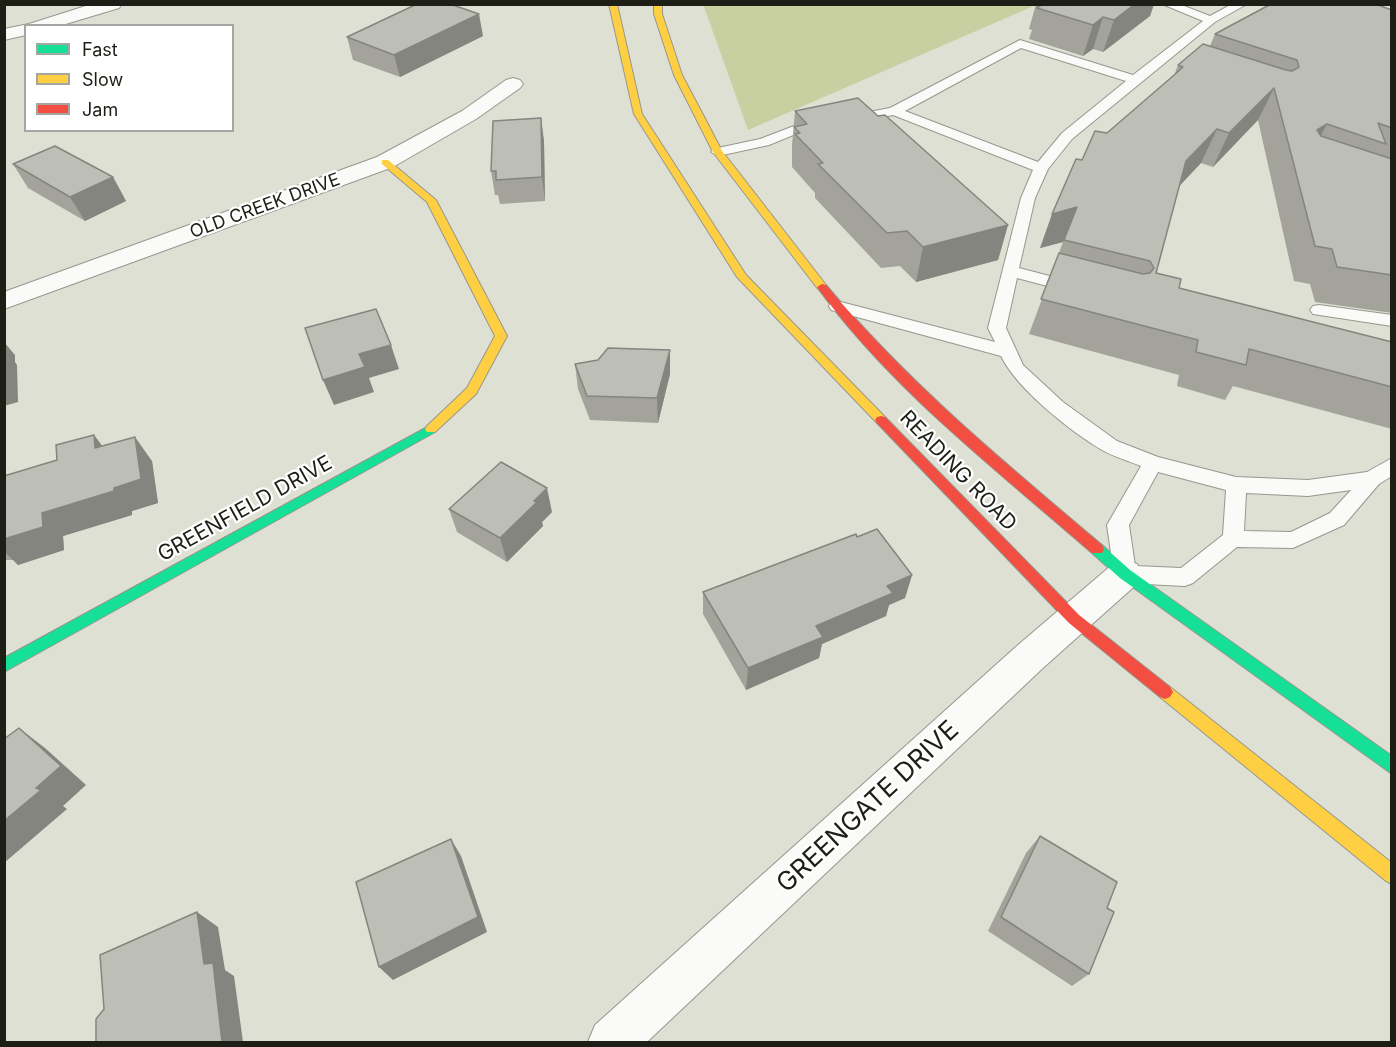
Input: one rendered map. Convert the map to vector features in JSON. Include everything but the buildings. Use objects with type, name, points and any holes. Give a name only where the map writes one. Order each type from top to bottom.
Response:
[{"type":"main road","name":"READING ROAD","points":[[613,4],[638,114],[742,277],[1074,619],[1392,875]]},
{"type":"main road","name":"READING ROAD","points":[[658,4],[658,14],[678,75],[717,152],[837,306],[933,408],[1125,574],[1392,766]]},
{"type":"main road","name":"GREENFIELD DRIVE","points":[[4,666],[433,428],[472,391],[501,336],[431,200],[385,162]]},
{"type":"street","points":[[44,24],[114,4]]},
{"type":"street","points":[[4,34],[24,29]]},
{"type":"street","name":"OLD CREEK DRIVE","points":[[4,301],[385,162],[469,116],[513,84]]},
{"type":"street","name":"GREENGATE DRIVE","points":[[612,1042],[1125,574]]},
{"type":"lane","points":[[1167,4],[1211,20]]},
{"type":"lane","points":[[1242,4],[1211,20],[1135,80],[1067,136],[1041,168],[1028,198],[997,328],[1016,368],[1056,407],[1110,446],[1153,463],[1236,485],[1308,488],[1372,479]]},
{"type":"lane","points":[[717,152],[764,142],[794,130],[894,111],[1020,44],[1135,80]]},
{"type":"lane","points":[[1161,59],[1181,66]]},
{"type":"lane","points":[[894,111],[1041,168]]},
{"type":"lane","points":[[1011,271],[1086,291]]},
{"type":"lane","points":[[837,306],[1009,352]]},
{"type":"lane","points":[[1319,310],[1392,321]]},
{"type":"lane","points":[[1153,463],[1118,525],[1125,574],[1185,577],[1233,539],[1293,540],[1337,519],[1372,479],[1392,465]]},
{"type":"lane","points":[[1233,539],[1236,485]]},
{"type":"green space","points":[[703,4],[1036,4],[1036,5],[748,130]]},
{"type":"traffic: fast","points":[[4,666],[431,429]]},
{"type":"traffic: fast","points":[[1097,549],[1125,574],[1392,766]]},
{"type":"traffic: slow","points":[[613,4],[638,114],[742,277],[881,420]]},
{"type":"traffic: slow","points":[[658,4],[658,14],[678,75],[718,152],[822,287]]},
{"type":"traffic: slow","points":[[385,162],[431,200],[501,336],[472,391],[431,429]]},
{"type":"traffic: slow","points":[[1165,692],[1392,875]]},
{"type":"traffic: jam","points":[[822,287],[852,323],[918,392],[989,457],[1097,549]]},
{"type":"traffic: jam","points":[[881,420],[1074,619],[1165,692]]}]
